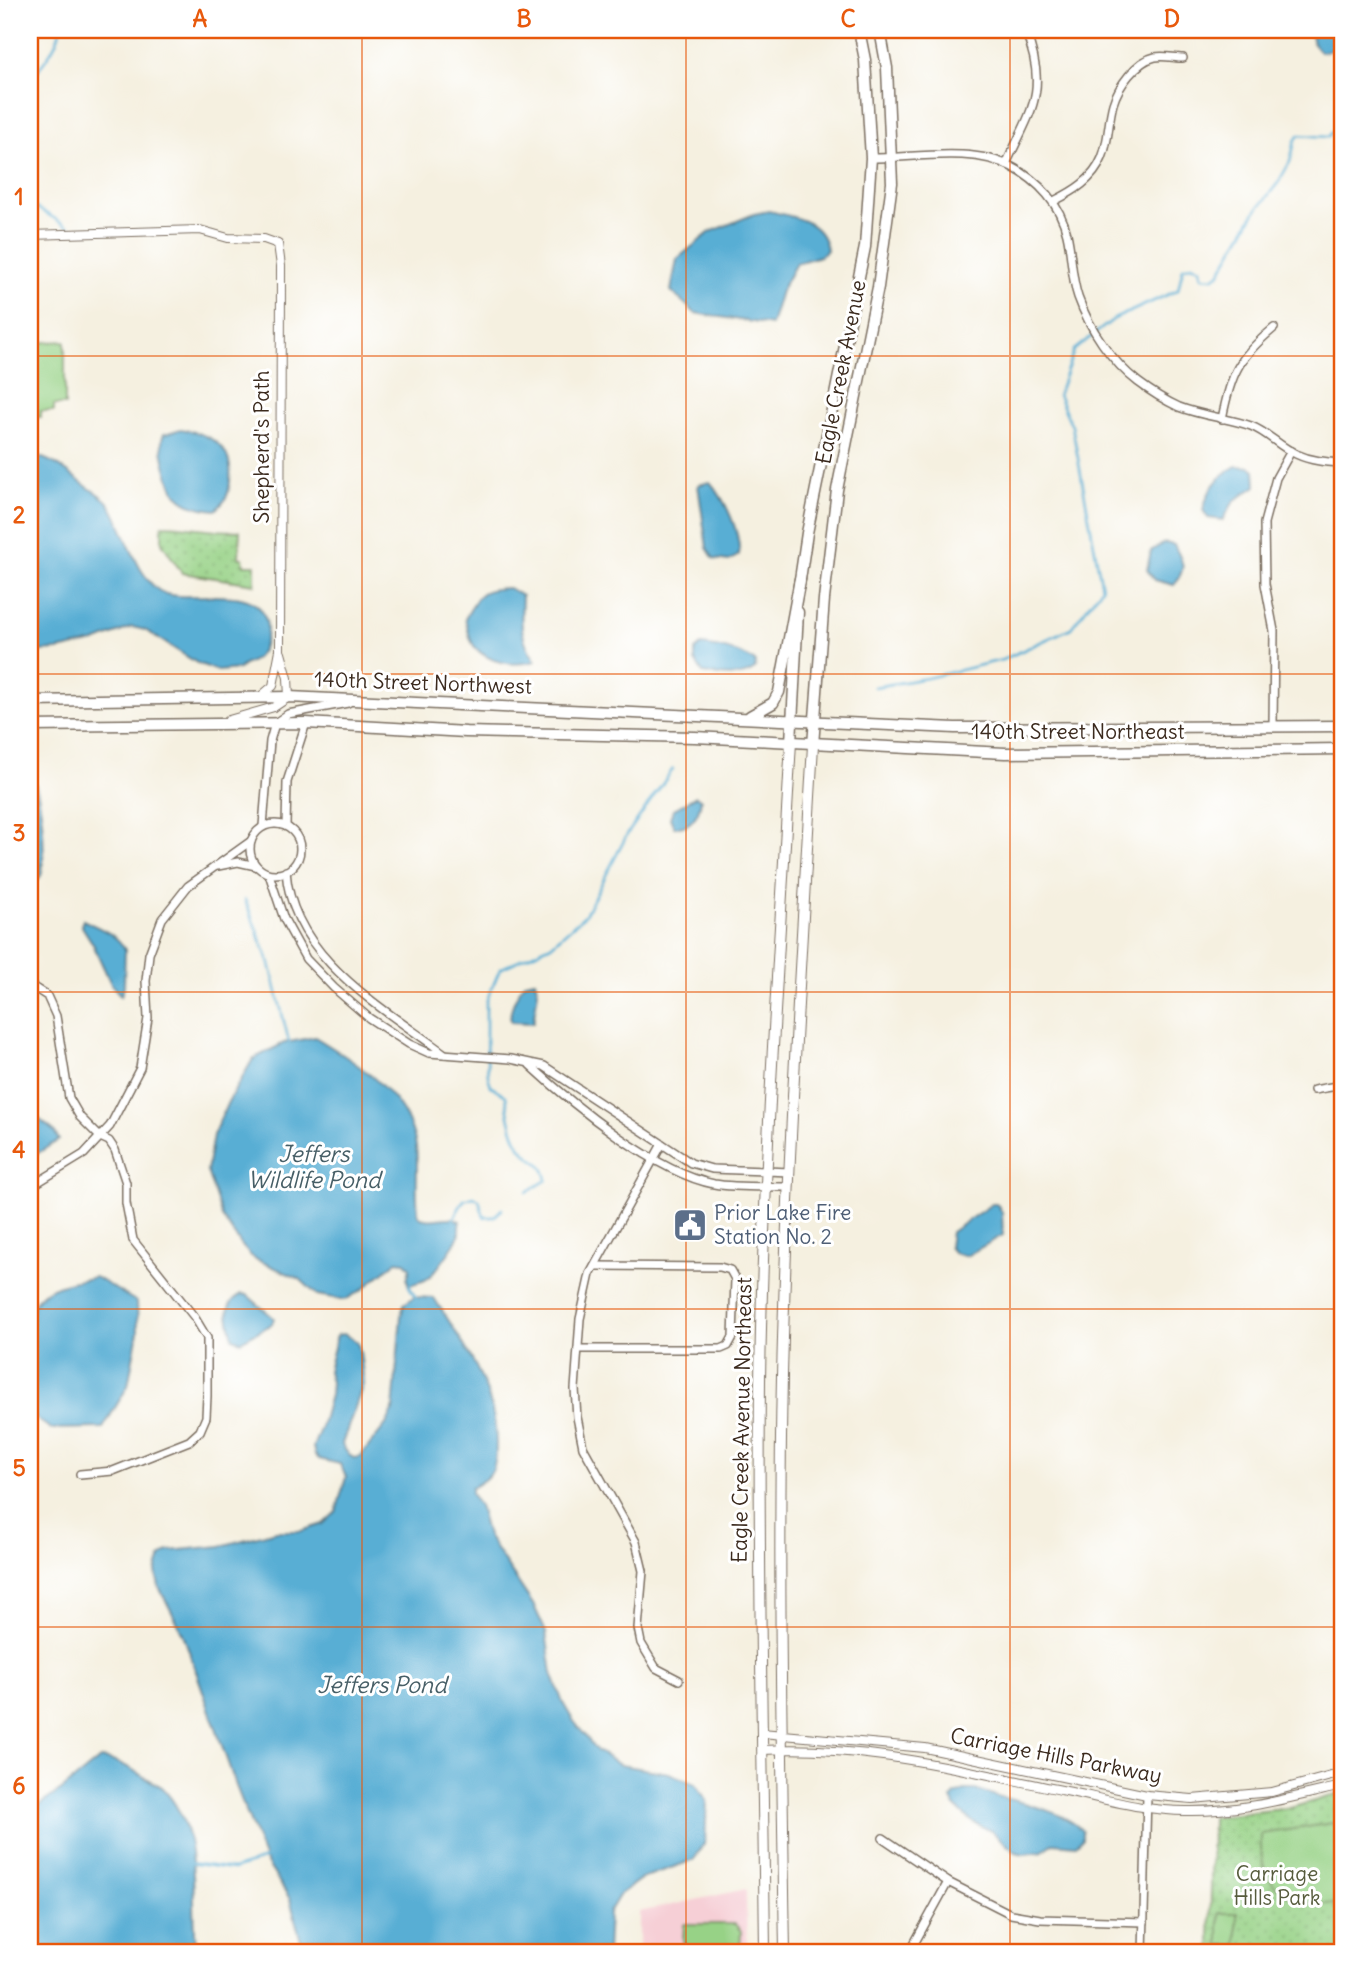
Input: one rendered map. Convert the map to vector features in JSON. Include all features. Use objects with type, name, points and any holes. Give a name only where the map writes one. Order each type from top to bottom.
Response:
[{"type":"main road","name":"Eagle Creek Avenue","points":[[792,719],[800,579],[807,533],[865,247],[871,158],[865,60],[859,30]]},
{"type":"main road","name":"Eagle Creek Avenue","points":[[815,721],[824,599],[837,490],[878,287],[892,183],[887,68],[880,30]]},
{"type":"main road","points":[[748,717],[773,703],[779,692],[800,579]]},
{"type":"main road","name":"140th Street Northwest","points":[[30,701],[289,697],[815,721]]},
{"type":"main road","name":"Eagle Creek Avenue Northeast","points":[[765,1953],[760,1380],[767,1186],[792,719]]},
{"type":"main road","name":"140th Street Northeast","points":[[815,721],[956,728],[1342,726]]},
{"type":"main road","name":"Eagle Creek Avenue Northeast","points":[[785,1953],[781,1478],[789,1187],[815,721]]},
{"type":"main road","points":[[30,726],[306,723],[466,732],[695,737],[813,745]]},
{"type":"main road","name":"140th Street Northeast","points":[[813,745],[1005,753],[1342,749]]},
{"type":"street","points":[[1006,164],[1035,101],[1038,75],[1033,46],[1025,30]]},
{"type":"street","points":[[1054,201],[1073,191],[1091,176],[1102,158],[1113,104],[1122,85],[1135,70],[1157,56],[1183,58]]},
{"type":"street","points":[[871,158],[947,155],[991,158],[1024,174],[1054,201],[1067,234],[1071,269],[1078,296],[1094,330],[1118,364],[1138,382],[1178,406],[1253,427],[1291,451],[1317,461],[1342,463]]},
{"type":"street","name":"Shepherd's Path","points":[[30,235],[200,230],[228,239],[264,239],[278,244],[281,266],[280,650],[273,686],[260,697]]},
{"type":"street","points":[[1222,419],[1228,387],[1236,368],[1249,349],[1274,328]]},
{"type":"street","points":[[1273,727],[1274,631],[1265,584],[1264,523],[1276,478],[1291,451]]},
{"type":"street","name":"Shepherd's Path","points":[[280,650],[288,678],[289,697]]},
{"type":"street","points":[[220,722],[274,707],[289,697]]},
{"type":"street","points":[[263,826],[270,741],[275,723],[288,714],[361,700]]},
{"type":"street","points":[[286,826],[287,782],[306,723]]},
{"type":"street","points":[[30,1187],[84,1154],[100,1137],[110,1126],[140,1068],[148,1018],[146,981],[149,954],[162,919],[188,886],[251,841],[263,826],[279,824],[293,831],[300,845],[297,860],[286,871],[269,874]]},
{"type":"street","points":[[251,841],[252,859],[269,874],[284,919],[306,959],[369,1018],[409,1044],[429,1053],[511,1059],[529,1065],[544,1066],[691,1163],[712,1170],[790,1172]]},
{"type":"street","points":[[214,867],[238,862],[257,866]]},
{"type":"street","points":[[286,871],[287,887],[295,911],[318,949],[342,976],[445,1054]]},
{"type":"street","points":[[30,985],[47,996],[56,1016],[69,1098],[80,1117],[100,1137],[109,1141],[122,1165],[126,1183],[128,1223],[133,1240],[195,1318],[207,1338],[206,1417],[200,1431],[189,1441],[113,1471],[80,1474]]},
{"type":"street","points":[[529,1065],[569,1101],[654,1158],[694,1178],[715,1184],[789,1187]]},
{"type":"street","points":[[1314,1090],[1342,1085]]},
{"type":"street","points":[[662,1144],[590,1274],[580,1319],[575,1389],[583,1447],[636,1542],[643,1571],[638,1628],[641,1643],[656,1668],[679,1680]]},
{"type":"street","points":[[578,1349],[721,1349],[729,1346],[733,1337],[735,1279],[730,1270],[720,1267],[595,1266]]},
{"type":"street","name":"Carriage Hills Parkway","points":[[762,1733],[925,1748],[1147,1795],[1192,1799],[1272,1791],[1342,1773]]},
{"type":"street","name":"Carriage Hills Parkway","points":[[762,1750],[782,1749],[926,1761],[1146,1808],[1185,1811],[1241,1808],[1279,1802],[1342,1786]]},
{"type":"street","points":[[1143,1953],[1147,1795]]},
{"type":"street","points":[[883,1838],[947,1882],[1011,1914],[1040,1919],[1143,1922]]},
{"type":"street","points":[[909,1953],[947,1882]]},
{"type":"shaded area","points":[[746,1889],[747,1953],[639,1953],[639,1912]]},
{"type":"green space","points":[[65,341],[65,405],[54,405],[54,411],[41,411],[41,417],[30,417],[30,343]]},
{"type":"green space","points":[[162,525],[240,531],[239,558],[243,558],[244,565],[255,565],[255,584],[182,573],[162,543]]},
{"type":"green space","name":"Carriage Hills Park","points":[[1342,1793],[1342,1953],[1210,1953],[1212,1817],[1290,1808]]},
{"type":"green space","points":[[1333,1823],[1342,1828],[1342,1904],[1306,1902],[1277,1888],[1264,1867],[1261,1834]]},
{"type":"green space","points":[[1219,1913],[1237,1913],[1237,1945],[1219,1945]]},
{"type":"green space","points":[[684,1924],[735,1924],[741,1931],[740,1953],[688,1953],[683,1940]]},
{"type":"water","points":[[1310,30],[1342,30],[1342,42],[1332,50],[1320,52],[1313,44]]},
{"type":"water","points":[[769,211],[797,218],[813,226],[820,232],[827,250],[820,256],[796,263],[781,291],[771,325],[695,313],[671,291],[677,259],[710,232],[754,214]]},
{"type":"water","points":[[181,429],[211,439],[224,451],[228,459],[229,490],[216,510],[187,503],[179,497],[172,485],[163,457],[162,440],[164,434]]},
{"type":"water","points":[[30,454],[55,464],[106,500],[116,515],[140,568],[156,589],[177,596],[233,597],[256,604],[267,625],[264,646],[257,657],[239,669],[218,671],[197,663],[145,630],[132,627],[95,642],[58,650],[39,651],[30,646]]},
{"type":"water","points":[[1236,466],[1251,467],[1255,470],[1256,486],[1234,501],[1223,520],[1208,518],[1203,510],[1211,490],[1219,479]]},
{"type":"water","points":[[710,482],[735,527],[739,555],[729,561],[714,559],[707,548],[698,485]]},
{"type":"water","points":[[1164,543],[1174,545],[1183,565],[1174,585],[1155,580],[1147,570],[1151,551]]},
{"type":"water","points":[[509,588],[522,596],[524,637],[536,661],[503,663],[480,652],[471,640],[465,619],[477,598],[485,591]]},
{"type":"water","points":[[701,645],[744,655],[756,662],[755,669],[736,676],[703,673],[695,661],[695,650]]},
{"type":"water","points":[[30,771],[40,806],[43,861],[39,879],[30,891]]},
{"type":"water","points":[[696,796],[701,800],[696,815],[689,823],[674,827],[670,818],[673,810]]},
{"type":"water","points":[[83,920],[113,936],[125,950],[124,986],[121,996],[111,984],[81,925]]},
{"type":"water","points":[[535,980],[538,991],[533,1023],[511,1022],[512,1006],[519,990],[525,982]]},
{"type":"water","name":"Jeffers Wildlife Pond","points":[[315,1037],[378,1081],[402,1111],[416,1146],[419,1217],[460,1221],[456,1241],[438,1268],[425,1280],[409,1286],[407,1280],[410,1268],[405,1262],[397,1261],[362,1290],[345,1300],[317,1295],[300,1279],[253,1258],[222,1217],[207,1171],[213,1135],[228,1102],[253,1059],[284,1043]]},
{"type":"water","points":[[30,1112],[54,1131],[59,1140],[30,1158]]},
{"type":"water","points":[[992,1204],[997,1204],[1002,1212],[1003,1235],[966,1256],[954,1253],[949,1247],[951,1232]]},
{"type":"water","points":[[95,1277],[137,1302],[138,1332],[128,1386],[103,1428],[51,1429],[30,1414],[30,1313],[34,1303],[48,1290],[65,1283]]},
{"type":"water","points":[[242,1294],[247,1295],[274,1318],[272,1324],[241,1341],[233,1338],[228,1313],[231,1303]]},
{"type":"water","name":"Jeffers Pond","points":[[414,1297],[434,1298],[467,1350],[491,1405],[495,1424],[496,1458],[490,1474],[471,1488],[471,1494],[479,1506],[487,1536],[534,1606],[546,1632],[552,1673],[563,1703],[597,1751],[620,1765],[669,1773],[696,1784],[707,1801],[705,1842],[694,1860],[642,1878],[620,1894],[609,1912],[607,1953],[304,1953],[290,1899],[265,1860],[183,1634],[159,1587],[156,1572],[161,1557],[169,1551],[221,1546],[276,1531],[301,1531],[323,1524],[336,1512],[346,1477],[340,1464],[319,1459],[313,1447],[330,1395],[328,1371],[337,1335],[344,1334],[357,1342],[360,1352],[364,1382],[342,1444],[353,1458],[360,1457],[387,1423],[393,1410],[401,1316],[404,1304]]},
{"type":"water","points":[[100,1759],[124,1765],[156,1784],[176,1805],[190,1845],[193,1866],[197,1953],[30,1953],[30,1811]]},
{"type":"water","points":[[975,1790],[1048,1811],[1074,1823],[1082,1831],[1082,1839],[1076,1845],[1054,1843],[1041,1852],[1016,1852],[990,1830],[974,1823],[955,1807],[952,1799],[955,1794]]},
{"type":"waterway","points":[[30,80],[52,50],[60,30]]},
{"type":"waterway","points":[[1342,87],[1342,96]]},
{"type":"waterway","points":[[874,687],[927,678],[1002,660],[1071,628],[1102,588],[1072,426],[1058,395],[1074,350],[1114,319],[1178,290],[1183,268],[1192,265],[1200,268],[1202,277],[1212,278],[1219,274],[1255,212],[1278,183],[1290,162],[1299,135],[1328,137],[1342,120]]},
{"type":"waterway","points":[[30,204],[69,227]]},
{"type":"waterway","points":[[527,1192],[547,1180],[542,1168],[524,1151],[517,1140],[510,1122],[506,1096],[491,1086],[488,1076],[486,1002],[500,969],[551,945],[585,915],[628,833],[673,769]]},
{"type":"waterway","points":[[245,900],[270,964],[289,1042]]},
{"type":"waterway","points":[[453,1219],[464,1200],[474,1197],[479,1200],[484,1217],[494,1217],[502,1209]]},
{"type":"waterway","points":[[411,1283],[409,1286],[416,1298]]},
{"type":"waterway","points":[[189,1863],[233,1869],[268,1858]]},
{"type":"place","name":"Prior Lake Fire Station No. 2","points":[[690,1225]]}]
